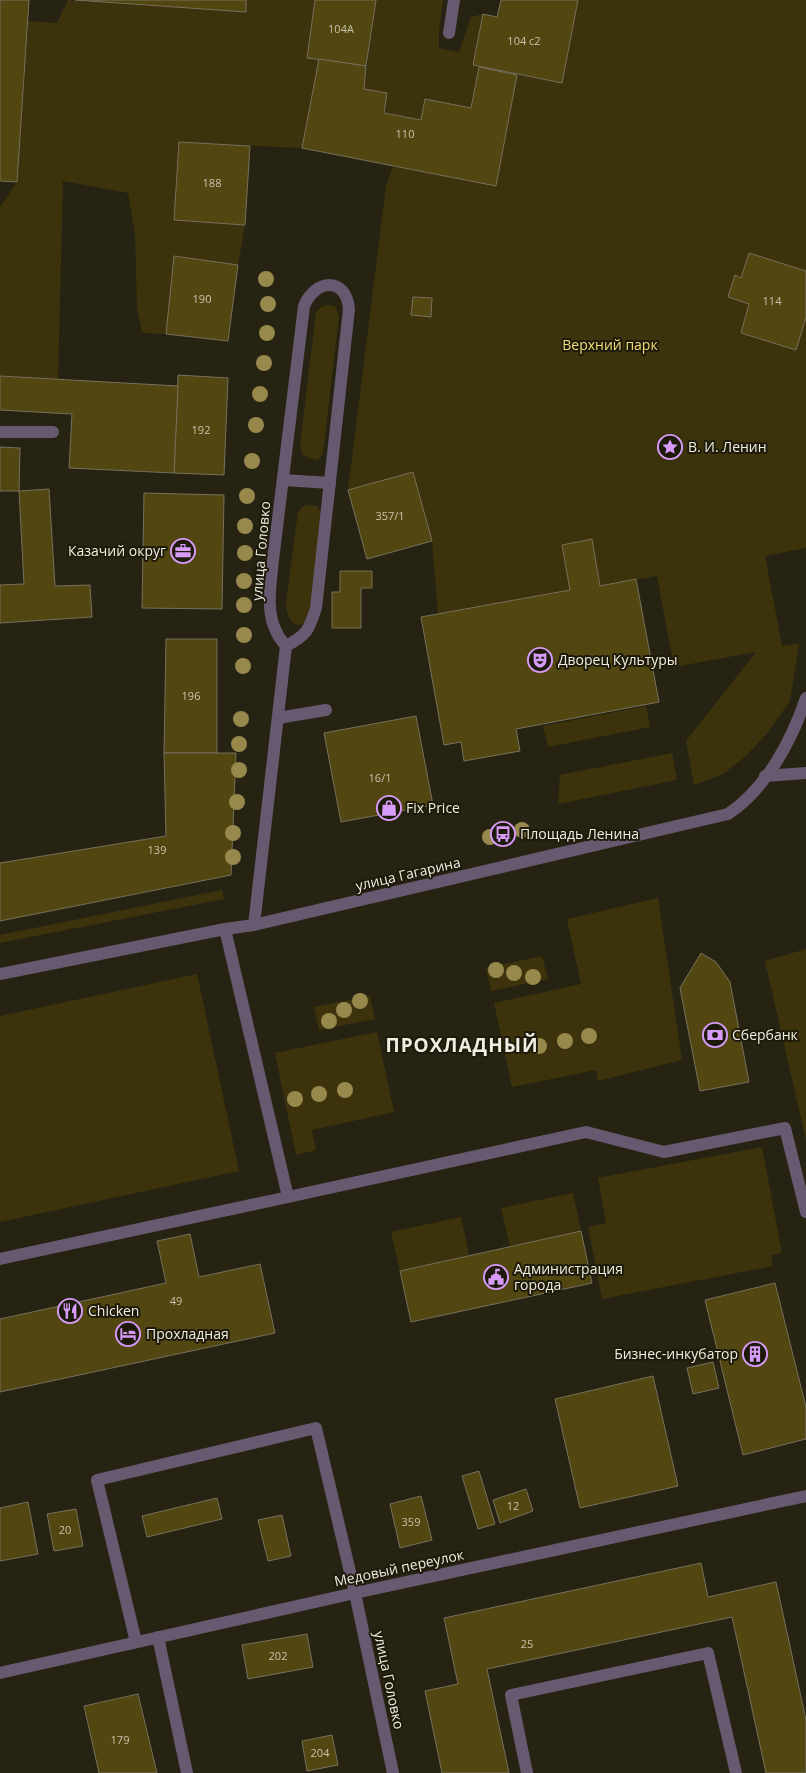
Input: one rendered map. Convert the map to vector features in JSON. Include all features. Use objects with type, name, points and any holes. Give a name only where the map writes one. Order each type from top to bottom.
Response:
[{"type":"street","points":[[449,33],[454,0]]},
{"type":"street","name":"улица Головко","points":[[286,646],[276,632],[272,616],[270,590],[304,306],[310,293],[325,285],[332,285],[341,290],[348,301],[349,309],[330,483]]},
{"type":"street","points":[[0,432],[53,432]]},
{"type":"street","points":[[254,925],[286,646],[302,638],[311,625],[316,608],[330,483],[283,480]]},
{"type":"street","name":"улица Гагарина","points":[[0,974],[225,929],[254,925],[728,814],[738,807],[765,776],[789,741],[806,698]]},
{"type":"street","points":[[278,718],[326,710]]},
{"type":"street","points":[[765,776],[806,773]]},
{"type":"street","points":[[225,929],[288,1197]]},
{"type":"street","points":[[0,1259],[586,1132],[664,1152],[785,1128],[806,1212]]},
{"type":"street","name":"улица Головко","points":[[136,1642],[97,1480],[316,1428],[356,1592],[393,1773]]},
{"type":"street","name":"Медовый переулок","points":[[0,1673],[356,1592],[806,1499]]},
{"type":"street","points":[[158,1638],[187,1773]]},
{"type":"street","points":[[527,1773],[511,1695],[708,1653],[736,1773]]},
{"type":"green space","points":[[68,0],[245,12],[246,0],[315,0],[307,57],[319,59],[302,148],[179,142],[174,220],[245,225],[238,265],[174,256],[166,334],[142,333],[137,307],[135,233],[128,193],[63,181],[58,379],[0,376],[0,207],[17,182],[28,21],[57,23]]},
{"type":"green space","points":[[376,0],[443,0],[439,48],[459,52],[471,17],[483,14],[473,65],[479,67],[471,108],[425,99],[421,120],[384,113],[387,93],[364,89]]},
{"type":"green space","name":"Верхний парк","points":[[578,0],[806,0],[806,548],[765,556],[782,646],[799,644],[790,701],[768,732],[746,756],[723,774],[694,785],[686,741],[756,652],[674,667],[657,576],[600,586],[591,539],[562,545],[570,590],[438,614],[432,541],[413,472],[348,490],[386,186],[393,166],[496,186],[517,75],[562,83]]},
{"type":"green space","points":[[327,305],[335,306],[339,316],[323,454],[317,460],[302,454],[300,445],[316,312],[321,307]]},
{"type":"green space","points":[[309,505],[317,506],[322,514],[309,619],[300,625],[292,622],[286,608],[286,603],[298,512],[302,507]]},
{"type":"green space","points":[[646,706],[650,727],[548,747],[543,726]]},
{"type":"green space","points":[[672,753],[677,780],[558,804],[560,775]]},
{"type":"green space","points":[[222,890],[224,899],[0,943],[0,935]]},
{"type":"green space","points":[[658,898],[682,1060],[598,1081],[596,1070],[512,1087],[494,1003],[581,984],[567,919]]},
{"type":"green space","points":[[806,949],[806,1140],[765,961]]},
{"type":"green space","points":[[542,956],[548,979],[491,991],[486,968]]},
{"type":"green space","points":[[197,974],[239,1171],[0,1222],[0,1016]]},
{"type":"green space","points":[[370,996],[375,1019],[319,1030],[314,1007]]},
{"type":"green space","points":[[377,1032],[394,1112],[312,1130],[316,1150],[296,1155],[275,1053]]},
{"type":"green space","points":[[762,1147],[782,1253],[771,1255],[773,1266],[602,1299],[588,1227],[606,1223],[598,1178]]},
{"type":"green space","points":[[573,1193],[581,1231],[510,1246],[501,1208]]},
{"type":"green space","points":[[461,1217],[469,1255],[400,1271],[391,1232]]},
{"type":"building","points":[[0,0],[29,0],[17,182],[0,181]]},
{"type":"building","points":[[75,0],[246,0],[246,12]]},
{"type":"building","points":[[315,0],[376,0],[366,66],[307,58]]},
{"type":"building","points":[[501,0],[578,0],[562,83],[473,65],[483,14],[497,17]]},
{"type":"building","points":[[319,59],[366,66],[364,89],[387,93],[384,113],[421,120],[425,99],[471,108],[479,67],[517,75],[496,186],[302,148]]},
{"type":"building","points":[[179,142],[250,146],[245,225],[174,220]]},
{"type":"building","points":[[749,253],[806,271],[806,317],[796,350],[741,333],[749,304],[728,297],[735,275],[741,278]]},
{"type":"building","points":[[174,256],[238,265],[228,341],[166,334]]},
{"type":"building","points":[[413,297],[432,298],[431,317],[411,315]]},
{"type":"building","points":[[178,375],[228,378],[224,475],[174,473]]},
{"type":"building","points":[[0,376],[178,386],[174,473],[69,468],[72,414],[0,410]]},
{"type":"building","points":[[0,447],[20,448],[19,491],[0,491]]},
{"type":"building","points":[[413,472],[432,541],[367,559],[348,490]]},
{"type":"building","points":[[49,489],[55,586],[90,585],[92,617],[0,623],[0,585],[24,584],[19,491]]},
{"type":"building","name":"Казачий округ","points":[[144,493],[224,495],[222,609],[142,608]]},
{"type":"building","name":"Дворец Культуры","points":[[592,539],[600,586],[636,579],[659,702],[516,729],[520,751],[464,761],[461,742],[444,745],[421,617],[570,590],[562,545]]},
{"type":"building","points":[[340,571],[372,571],[372,588],[361,588],[361,628],[332,628],[332,592],[340,592]]},
{"type":"building","points":[[166,639],[217,639],[217,753],[164,753]]},
{"type":"building","points":[[416,716],[433,805],[341,822],[324,733]]},
{"type":"building","points":[[164,753],[236,753],[231,875],[0,921],[0,863],[166,836]]},
{"type":"building","name":"Сбербанк","points":[[701,953],[716,962],[730,982],[749,1082],[700,1091],[680,988]]},
{"type":"building","name":"Администрация города","points":[[581,1231],[592,1283],[411,1322],[400,1271]]},
{"type":"building","name":"Прохладная","points":[[190,1234],[199,1277],[260,1264],[275,1333],[0,1392],[0,1319],[166,1283],[157,1241]]},
{"type":"building","name":"Бизнес-инкубатор","points":[[775,1283],[806,1407],[806,1439],[743,1455],[705,1300]]},
{"type":"building","points":[[713,1362],[719,1388],[693,1394],[687,1368]]},
{"type":"building","points":[[653,1376],[678,1486],[580,1508],[555,1399]]},
{"type":"building","points":[[479,1471],[495,1524],[478,1529],[462,1476]]},
{"type":"building","points":[[526,1489],[533,1511],[500,1523],[493,1500]]},
{"type":"building","points":[[421,1496],[432,1540],[400,1548],[390,1504]]},
{"type":"building","points":[[217,1498],[222,1519],[147,1537],[142,1516]]},
{"type":"building","points":[[28,1502],[38,1554],[0,1561],[0,1508]]},
{"type":"building","points":[[76,1509],[83,1546],[54,1551],[47,1514]]},
{"type":"building","points":[[282,1515],[291,1556],[268,1561],[258,1520]]},
{"type":"building","points":[[701,1563],[708,1597],[776,1582],[806,1720],[806,1773],[766,1773],[732,1617],[487,1669],[509,1773],[442,1773],[425,1691],[458,1684],[444,1618]]},
{"type":"building","points":[[307,1634],[313,1667],[248,1679],[242,1645]]},
{"type":"building","points":[[138,1694],[157,1773],[99,1773],[84,1706]]},
{"type":"building","points":[[332,1735],[338,1765],[307,1771],[302,1741]]},
{"type":"place","name":"В. И. Ленин","points":[[670,447]]},
{"type":"place","name":"Казачий округ","points":[[183,551]]},
{"type":"place","name":"Дворец Культуры","points":[[540,660]]},
{"type":"place","name":"Fix Price","points":[[389,808]]},
{"type":"place","name":"Площадь Ленина","points":[[503,834]]},
{"type":"place","name":"Сбербанк","points":[[715,1035]]},
{"type":"place","name":"Администрация города","points":[[496,1277]]},
{"type":"place","name":"Chicken","points":[[70,1311]]},
{"type":"place","name":"Прохладная","points":[[128,1334]]},
{"type":"place","name":"Бизнес-инкубатор","points":[[755,1354]]},
{"type":"district","name":"ПРОХЛАДНЫЙ","points":[[462,1045]]}]
